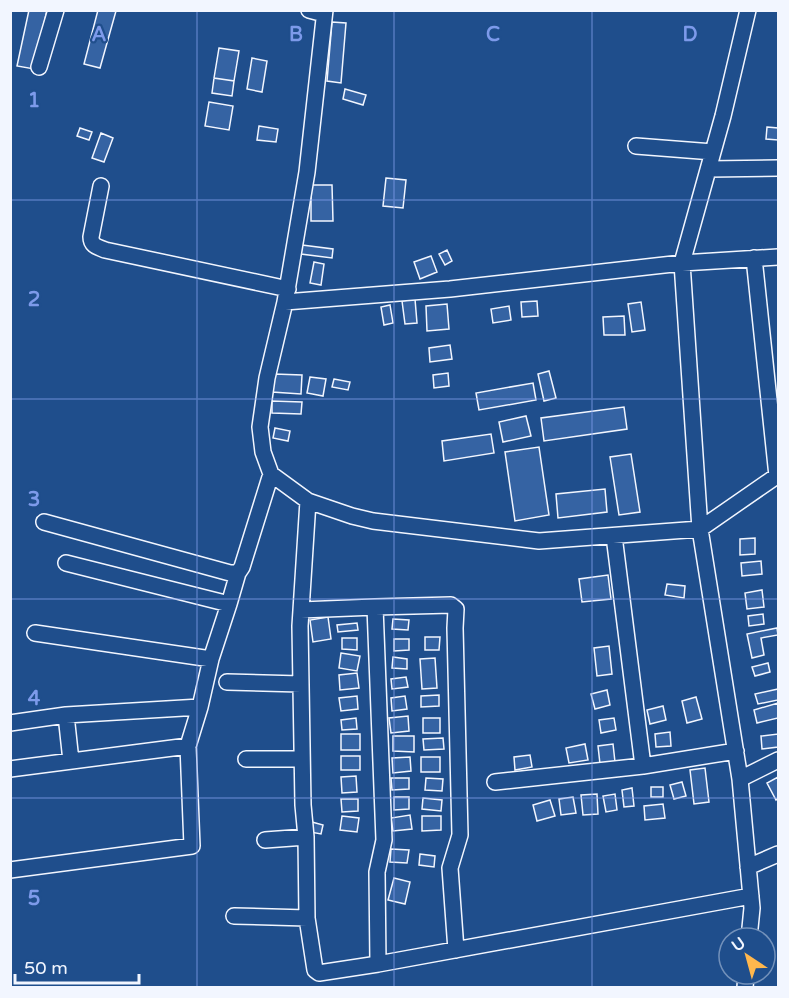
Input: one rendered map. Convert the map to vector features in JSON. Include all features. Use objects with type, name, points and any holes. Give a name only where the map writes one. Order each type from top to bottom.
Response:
[{"type":"street","points":[[39,67],[56,10]]},
{"type":"street","points":[[748,10],[723,116],[682,263],[700,529],[740,779],[752,908],[750,926]]},
{"type":"street","points":[[319,12],[307,172],[287,296],[267,378],[260,427],[263,452],[271,474],[308,501],[352,516],[373,520],[539,541],[700,529],[778,475],[754,258]]},
{"type":"street","points":[[636,146],[713,152]]},
{"type":"street","points":[[709,169],[778,168]]},
{"type":"street","points":[[101,186],[91,237],[93,245],[287,296],[450,290],[682,263],[778,257]]},
{"type":"street","points":[[10,870],[192,846],[188,746],[211,659],[271,474]]},
{"type":"street","points":[[308,501],[301,610],[302,759],[307,918],[317,972],[378,964],[751,896]]},
{"type":"street","points":[[44,522],[230,573],[238,573]]},
{"type":"street","points":[[614,536],[643,766]]},
{"type":"street","points":[[66,563],[229,604]]},
{"type":"street","points":[[301,610],[451,605],[456,609],[460,835],[450,868],[456,950]]},
{"type":"street","points":[[375,607],[384,840],[377,872],[378,964]]},
{"type":"street","points":[[35,633],[211,659]]},
{"type":"street","points":[[227,681],[301,684]]},
{"type":"street","points":[[10,723],[66,715],[200,707]]},
{"type":"street","points":[[66,715],[71,761]]},
{"type":"street","points":[[10,769],[188,746]]},
{"type":"street","points":[[495,782],[643,766],[736,751]]},
{"type":"street","points":[[246,759],[302,759]]},
{"type":"street","points":[[740,779],[778,760]]},
{"type":"street","points":[[265,840],[306,837]]},
{"type":"street","points":[[748,867],[778,854]]},
{"type":"street","points":[[234,916],[307,918]]},
{"type":"building","points":[[29,10],[47,10],[34,69],[17,66]]},
{"type":"building","points":[[98,10],[116,11],[100,68],[84,64]]},
{"type":"building","points":[[332,22],[346,23],[341,83],[327,81]]},
{"type":"building","points":[[219,48],[239,51],[234,81],[214,78]]},
{"type":"building","points":[[252,58],[267,61],[262,92],[247,89]]},
{"type":"building","points":[[214,78],[234,81],[232,96],[212,93]]},
{"type":"building","points":[[345,89],[366,95],[363,105],[343,99]]},
{"type":"building","points":[[209,102],[233,106],[229,130],[205,126]]},
{"type":"building","points":[[259,126],[278,129],[276,142],[257,140]]},
{"type":"building","points":[[767,127],[778,128],[778,140],[766,139]]},
{"type":"building","points":[[80,128],[92,132],[89,140],[77,136]]},
{"type":"building","points":[[101,133],[113,138],[104,162],[92,158]]},
{"type":"building","points":[[386,178],[406,180],[403,208],[383,206]]},
{"type":"building","points":[[311,185],[332,185],[333,221],[311,221]]},
{"type":"building","points":[[302,245],[333,249],[332,258],[301,254]]},
{"type":"building","points":[[447,250],[452,261],[445,265],[439,254]]},
{"type":"building","points":[[431,256],[437,272],[420,279],[414,262]]},
{"type":"building","points":[[314,262],[324,264],[321,285],[310,283]]},
{"type":"building","points":[[415,299],[417,323],[405,324],[402,301]]},
{"type":"building","points":[[537,301],[538,316],[522,317],[521,302]]},
{"type":"building","points":[[641,302],[645,330],[632,332],[628,304]]},
{"type":"building","points":[[447,304],[449,329],[427,331],[426,306]]},
{"type":"building","points":[[390,305],[393,323],[384,325],[381,307]]},
{"type":"building","points":[[509,306],[511,320],[493,323],[491,309]]},
{"type":"building","points":[[624,316],[625,335],[604,335],[603,317]]},
{"type":"building","points":[[450,345],[452,359],[430,362],[429,348]]},
{"type":"building","points":[[549,371],[556,398],[544,401],[538,374]]},
{"type":"building","points":[[448,373],[449,386],[434,388],[433,375]]},
{"type":"building","points":[[274,374],[302,375],[301,394],[272,392]]},
{"type":"building","points":[[310,377],[326,379],[323,396],[307,393]]},
{"type":"building","points":[[334,379],[350,382],[348,390],[332,387]]},
{"type":"building","points":[[533,383],[536,400],[479,410],[476,393]]},
{"type":"building","points":[[272,401],[302,402],[301,414],[272,413]]},
{"type":"building","points":[[624,407],[627,429],[544,441],[541,418]]},
{"type":"building","points":[[526,416],[531,436],[503,442],[499,422]]},
{"type":"building","points":[[275,428],[290,431],[288,441],[273,438]]},
{"type":"building","points":[[491,434],[494,453],[444,461],[442,441]]},
{"type":"building","points":[[539,447],[549,515],[515,521],[505,452]]},
{"type":"building","points":[[631,454],[640,512],[619,515],[610,457]]},
{"type":"building","points":[[605,489],[607,512],[558,518],[556,494]]},
{"type":"building","points":[[755,538],[755,554],[740,555],[740,539]]},
{"type":"building","points":[[761,561],[762,574],[742,576],[741,563]]},
{"type":"building","points":[[608,575],[611,599],[582,602],[579,579]]},
{"type":"building","points":[[667,584],[685,586],[684,598],[665,595]]},
{"type":"building","points":[[762,590],[764,607],[747,609],[745,593]]},
{"type":"building","points":[[763,614],[764,624],[749,626],[748,616]]},
{"type":"building","points":[[328,617],[331,639],[313,642],[310,620]]},
{"type":"building","points":[[393,619],[409,620],[408,630],[392,629]]},
{"type":"building","points":[[357,623],[358,630],[338,632],[337,625]]},
{"type":"building","points":[[777,628],[778,635],[761,638],[764,655],[752,658],[747,634]]},
{"type":"building","points":[[425,637],[440,637],[439,650],[425,650]]},
{"type":"building","points":[[342,638],[357,638],[357,650],[342,649]]},
{"type":"building","points":[[394,639],[409,639],[409,650],[394,651]]},
{"type":"building","points":[[609,646],[612,674],[597,676],[594,648]]},
{"type":"building","points":[[341,653],[360,656],[357,671],[339,668]]},
{"type":"building","points":[[393,657],[407,659],[407,669],[392,668]]},
{"type":"building","points":[[435,658],[437,688],[422,689],[420,659]]},
{"type":"building","points":[[768,663],[770,672],[755,676],[752,667]]},
{"type":"building","points":[[357,673],[359,688],[340,690],[339,675]]},
{"type":"building","points":[[406,677],[408,687],[392,689],[391,679]]},
{"type":"building","points":[[778,689],[778,700],[758,704],[755,694]]},
{"type":"building","points":[[607,690],[610,705],[595,709],[591,694]]},
{"type":"building","points":[[439,695],[439,706],[421,707],[421,696]]},
{"type":"building","points":[[357,696],[358,709],[341,711],[339,698]]},
{"type":"building","points":[[405,696],[407,709],[392,711],[391,698]]},
{"type":"building","points":[[696,697],[702,719],[687,723],[682,701]]},
{"type":"building","points":[[778,703],[778,718],[757,723],[754,710]]},
{"type":"building","points":[[663,706],[666,720],[650,724],[647,710]]},
{"type":"building","points":[[408,716],[409,731],[391,733],[389,718]]},
{"type":"building","points":[[356,718],[357,729],[342,730],[341,720]]},
{"type":"building","points":[[423,718],[440,718],[440,733],[423,733]]},
{"type":"building","points":[[614,718],[616,730],[601,733],[599,720]]},
{"type":"building","points":[[670,732],[671,746],[656,747],[655,734]]},
{"type":"building","points":[[341,734],[360,734],[360,750],[341,750]]},
{"type":"building","points":[[778,734],[778,747],[762,749],[761,736]]},
{"type":"building","points":[[393,736],[414,736],[414,752],[393,751]]},
{"type":"building","points":[[443,738],[444,749],[424,750],[423,739]]},
{"type":"building","points":[[585,744],[588,760],[569,763],[566,748]]},
{"type":"building","points":[[613,744],[615,762],[600,764],[598,746]]},
{"type":"building","points":[[530,755],[532,767],[515,770],[514,757]]},
{"type":"building","points":[[341,756],[360,756],[360,770],[341,770]]},
{"type":"building","points":[[410,757],[411,771],[393,773],[392,758]]},
{"type":"building","points":[[421,757],[440,757],[440,772],[421,772]]},
{"type":"building","points":[[705,768],[709,802],[694,804],[690,770]]},
{"type":"building","points":[[356,776],[357,792],[342,793],[341,777]]},
{"type":"building","points":[[778,777],[778,798],[776,800],[767,783]]},
{"type":"building","points":[[391,778],[409,778],[409,789],[392,790]]},
{"type":"building","points":[[426,778],[443,779],[442,791],[425,790]]},
{"type":"building","points":[[682,782],[686,796],[674,799],[670,785]]},
{"type":"building","points":[[651,787],[663,787],[663,797],[651,797]]},
{"type":"building","points":[[632,788],[634,806],[624,807],[622,790]]},
{"type":"building","points":[[597,794],[598,814],[583,815],[581,795]]},
{"type":"building","points":[[615,794],[617,810],[606,812],[603,796]]},
{"type":"building","points":[[394,797],[409,797],[409,809],[394,810]]},
{"type":"building","points":[[573,797],[576,813],[561,815],[559,799]]},
{"type":"building","points":[[423,798],[442,800],[441,811],[422,809]]},
{"type":"building","points":[[341,799],[358,799],[358,811],[342,812]]},
{"type":"building","points":[[550,800],[555,816],[537,821],[533,805]]},
{"type":"building","points":[[663,804],[665,818],[645,820],[644,806]]},
{"type":"building","points":[[410,815],[412,829],[393,831],[391,818]]},
{"type":"building","points":[[342,816],[359,818],[357,832],[340,830]]},
{"type":"building","points":[[422,816],[441,816],[441,830],[422,831]]},
{"type":"building","points":[[312,822],[323,825],[321,834],[310,832]]},
{"type":"building","points":[[391,849],[409,850],[407,863],[390,862]]},
{"type":"building","points":[[420,854],[435,856],[434,867],[419,865]]},
{"type":"building","points":[[394,878],[410,882],[405,904],[388,900]]}]
